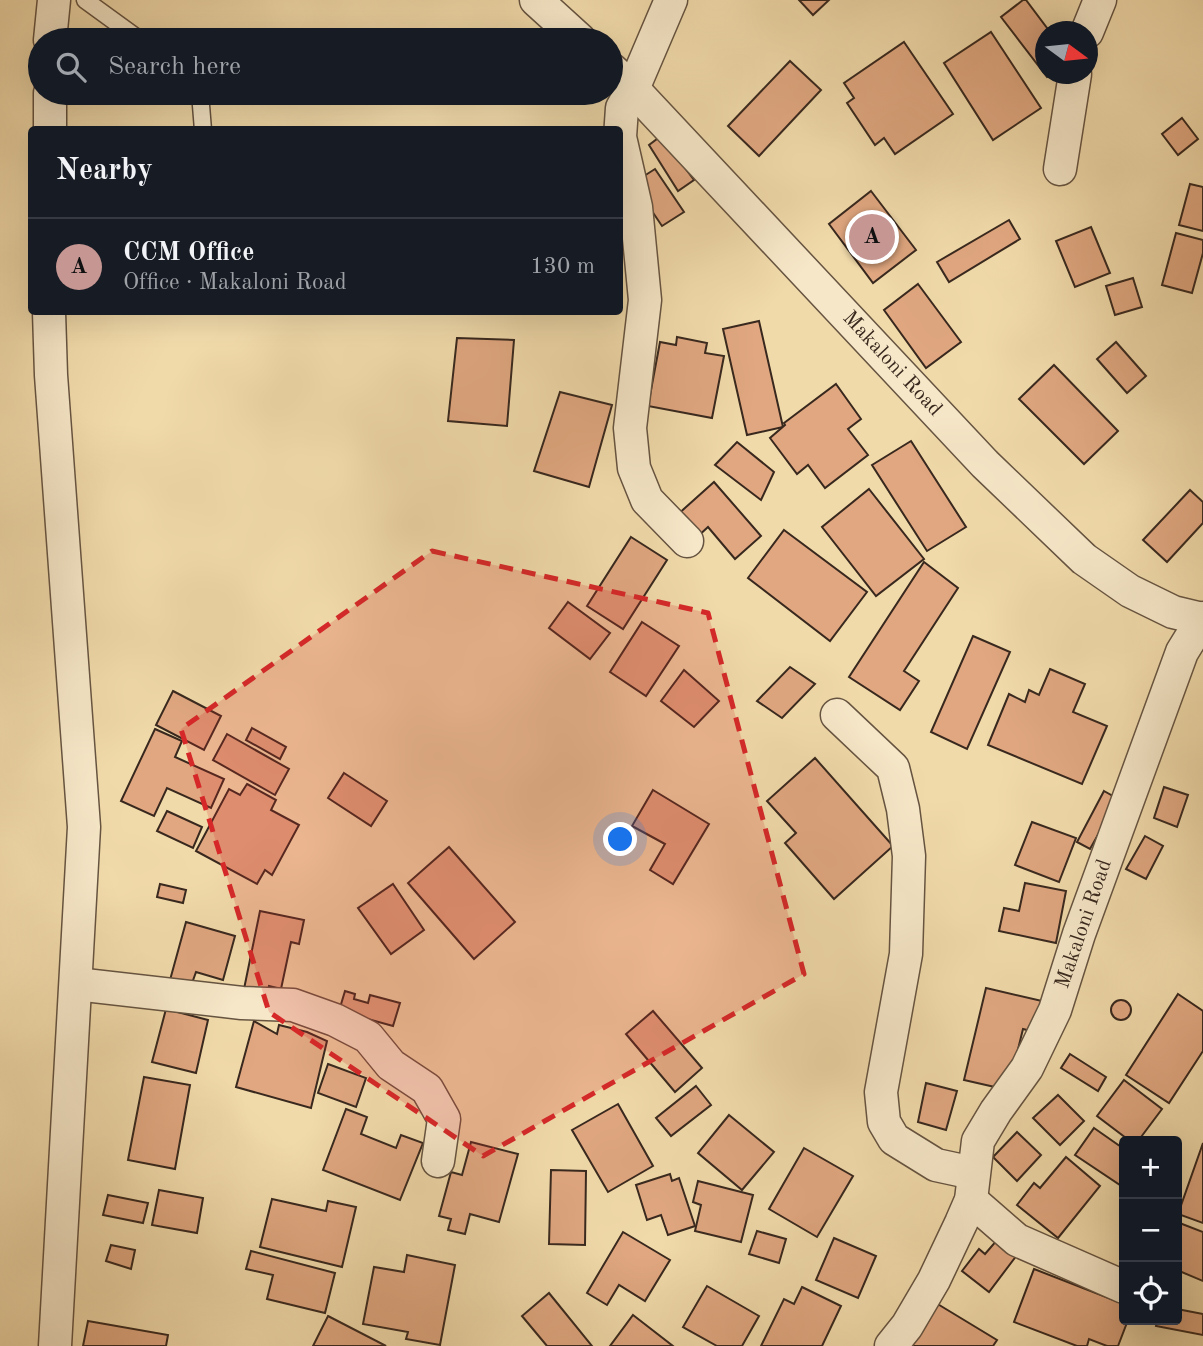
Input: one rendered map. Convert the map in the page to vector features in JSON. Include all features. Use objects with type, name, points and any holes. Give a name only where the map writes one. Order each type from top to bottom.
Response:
[{"type":"street","points":[[51,28],[54,0]]},
{"type":"street","points":[[536,0],[567,28]]},
{"type":"street","points":[[623,77],[671,0]]},
{"type":"street","points":[[1091,21],[1100,0]]},
{"type":"street","name":"Makaloni Road","points":[[623,80],[985,464],[1084,559],[1130,592],[1172,612],[1203,619],[1182,652],[1079,934],[1055,1010],[1027,1068],[978,1141],[968,1198],[934,1280],[907,1326],[891,1346]]},
{"type":"street","points":[[1060,169],[1073,84]]},
{"type":"street","points":[[50,105],[50,126]]},
{"type":"street","points":[[621,126],[622,105]]},
{"type":"street","points":[[623,150],[636,207],[645,300],[630,428],[634,468],[647,500],[687,541]]},
{"type":"street","points":[[49,315],[51,375],[84,827],[55,1346]]},
{"type":"street","points":[[837,715],[893,768],[903,808],[909,856],[906,954],[881,1092],[884,1122],[894,1139],[936,1165],[968,1198],[1017,1240],[1119,1285]]},
{"type":"street","points":[[76,984],[242,1003],[293,1005],[335,1020],[368,1037],[391,1066],[427,1089],[444,1119],[438,1161]]},
{"type":"lane","points":[[85,0],[124,28]]},
{"type":"lane","points":[[201,105],[203,126]]},
{"type":"highlighted area","points":[[432,551],[708,613],[804,974],[483,1156],[269,1012],[181,729]]},
{"type":"building","points":[[799,0],[829,0],[813,15]]},
{"type":"building","points":[[1026,0],[1042,21],[1035,21],[1035,61],[1001,17]]},
{"type":"building","points":[[991,32],[1041,108],[993,140],[944,63]]},
{"type":"building","points":[[904,42],[953,114],[895,154],[884,138],[875,145],[847,103],[854,98],[844,83]]},
{"type":"building","points":[[790,61],[821,90],[759,156],[728,126]]},
{"type":"building","points":[[1182,118],[1198,139],[1178,155],[1162,134]]},
{"type":"building","points":[[661,136],[694,180],[678,191],[649,145]]},
{"type":"building","points":[[655,169],[684,212],[662,226],[633,183]]},
{"type":"building","points":[[1190,184],[1203,187],[1203,231],[1179,225]]},
{"type":"building","points":[[871,191],[916,250],[873,283],[829,224]]},
{"type":"building","points":[[1009,220],[1020,239],[949,282],[937,262]]},
{"type":"building","points":[[1091,227],[1110,273],[1075,287],[1056,241]]},
{"type":"building","points":[[1176,233],[1203,240],[1203,253],[1192,293],[1162,285]]},
{"type":"building","points":[[1133,278],[1142,307],[1115,315],[1106,286]]},
{"type":"building","points":[[918,284],[961,342],[926,368],[884,310]]},
{"type":"building","points":[[759,321],[783,427],[747,435],[723,329]]},
{"type":"building","points":[[677,337],[707,343],[705,353],[724,356],[712,418],[648,406],[660,342],[676,345]]},
{"type":"building","points":[[457,338],[514,340],[507,426],[448,421]]},
{"type":"building","points":[[1116,342],[1146,376],[1127,393],[1097,359]]},
{"type":"building","points":[[1054,365],[1118,431],[1084,464],[1019,399]]},
{"type":"building","points":[[836,384],[861,419],[848,429],[868,455],[825,488],[808,465],[797,474],[770,438],[784,423]]},
{"type":"building","points":[[560,392],[612,405],[589,487],[534,471]]},
{"type":"building","points":[[911,441],[966,527],[927,551],[872,465]]},
{"type":"building","points":[[737,442],[774,472],[761,500],[715,465]]},
{"type":"building","points":[[714,482],[761,536],[735,559],[708,527],[696,538],[676,516]]},
{"type":"building","points":[[869,489],[924,559],[876,596],[822,527]]},
{"type":"building","points":[[1190,490],[1203,502],[1203,523],[1167,562],[1143,540]]},
{"type":"building","points":[[784,530],[867,592],[830,641],[748,578]]},
{"type":"building","points":[[631,537],[667,560],[623,629],[587,606]]},
{"type":"building","points":[[924,562],[958,588],[904,671],[919,681],[900,710],[849,677]]},
{"type":"building","points":[[568,602],[610,633],[590,659],[549,628]]},
{"type":"building","points":[[642,622],[679,646],[646,696],[610,672]]},
{"type":"building","points":[[973,636],[1010,652],[967,749],[931,732]]},
{"type":"building","points":[[790,667],[815,684],[782,718],[757,701]]},
{"type":"building","points":[[1050,669],[1085,684],[1073,712],[1107,726],[1082,784],[988,745],[1009,694],[1025,702],[1029,690],[1039,695]]},
{"type":"building","points":[[684,670],[719,701],[694,727],[661,701]]},
{"type":"building","points":[[173,691],[221,716],[204,750],[156,725]]},
{"type":"building","points":[[252,728],[286,747],[280,759],[246,740]]},
{"type":"building","points":[[155,729],[182,741],[175,757],[224,779],[211,808],[167,788],[154,816],[121,801]]},
{"type":"building","points":[[227,734],[289,769],[275,795],[213,760]]},
{"type":"building","points":[[815,758],[893,846],[834,899],[785,843],[796,833],[767,801]]},
{"type":"building","points":[[344,773],[387,801],[371,826],[328,798]]},
{"type":"building","points":[[247,784],[276,800],[271,810],[299,825],[272,875],[265,870],[257,884],[196,851],[229,789],[240,795]]},
{"type":"building","points":[[1164,787],[1188,795],[1177,827],[1154,818]]},
{"type":"building","points":[[653,790],[709,824],[673,884],[650,870],[665,844],[632,826]]},
{"type":"building","points":[[1104,791],[1118,799],[1090,849],[1077,842]]},
{"type":"building","points":[[167,811],[202,827],[193,848],[157,831]]},
{"type":"building","points":[[1032,822],[1076,838],[1059,882],[1015,865]]},
{"type":"building","points":[[1145,836],[1163,846],[1146,879],[1126,869]]},
{"type":"building","points":[[449,847],[515,922],[474,959],[408,883]]},
{"type":"building","points":[[1025,883],[1066,891],[1056,943],[999,931],[1004,908],[1019,911]]},
{"type":"building","points":[[160,884],[186,890],[183,903],[157,897]]},
{"type":"building","points":[[393,884],[424,930],[391,954],[358,908]]},
{"type":"building","points":[[260,911],[304,920],[299,944],[291,942],[281,989],[269,986],[267,994],[244,989]]},
{"type":"building","points":[[186,922],[235,936],[223,980],[196,972],[191,986],[170,980]]},
{"type":"building","points":[[986,988],[1042,1001],[1035,1032],[1023,1029],[1008,1090],[964,1080]]},
{"type":"building","points":[[345,991],[355,994],[354,999],[368,1003],[370,995],[400,1003],[393,1026],[339,1011]]},
{"type":"building","points":[[1178,994],[1203,1011],[1203,1051],[1169,1103],[1126,1075]]},
{"type":"building","points":[[1121,1000],[1128,1003],[1131,1010],[1128,1017],[1121,1020],[1114,1017],[1111,1010],[1114,1003]]},
{"type":"building","points":[[166,1009],[208,1020],[196,1073],[152,1062]]},
{"type":"building","points":[[653,1011],[702,1068],[675,1092],[626,1034]]},
{"type":"building","points":[[254,1021],[277,1034],[279,1025],[307,1032],[327,1041],[311,1108],[236,1087]]},
{"type":"building","points":[[1070,1054],[1106,1077],[1098,1091],[1061,1068]]},
{"type":"building","points":[[328,1064],[366,1078],[356,1107],[318,1093]]},
{"type":"building","points":[[144,1077],[190,1085],[175,1169],[128,1160]]},
{"type":"building","points":[[1124,1080],[1162,1109],[1142,1136],[1123,1136],[1097,1116]]},
{"type":"building","points":[[926,1083],[957,1091],[946,1130],[918,1122]]},
{"type":"building","points":[[696,1086],[711,1105],[671,1136],[656,1118]]},
{"type":"building","points":[[1058,1095],[1084,1121],[1060,1145],[1033,1118]]},
{"type":"building","points":[[618,1104],[653,1166],[608,1192],[572,1130]]},
{"type":"building","points":[[346,1109],[367,1117],[361,1134],[396,1148],[401,1135],[423,1143],[400,1200],[323,1170]]},
{"type":"building","points":[[729,1115],[774,1152],[742,1190],[698,1153]]},
{"type":"building","points":[[1094,1128],[1119,1146],[1119,1184],[1075,1155]]},
{"type":"building","points":[[1017,1132],[1041,1155],[1017,1181],[993,1157]]},
{"type":"building","points":[[471,1142],[518,1154],[499,1222],[470,1214],[465,1234],[448,1230],[451,1219],[439,1216],[451,1172],[462,1175]]},
{"type":"building","points":[[1203,1143],[1203,1223],[1182,1215],[1182,1203]]},
{"type":"building","points":[[804,1148],[853,1176],[817,1237],[769,1209]]},
{"type":"building","points":[[1066,1157],[1100,1186],[1058,1238],[1017,1205],[1034,1183],[1040,1188]]},
{"type":"building","points":[[551,1170],[586,1171],[585,1245],[549,1244]]},
{"type":"building","points":[[670,1174],[672,1181],[679,1178],[695,1226],[668,1235],[661,1215],[647,1220],[636,1185]]},
{"type":"building","points":[[698,1181],[753,1195],[741,1242],[695,1231],[701,1205],[693,1202]]},
{"type":"building","points":[[159,1190],[203,1198],[197,1233],[152,1225]]},
{"type":"building","points":[[108,1195],[148,1203],[143,1223],[103,1215]]},
{"type":"building","points":[[272,1199],[326,1211],[328,1201],[356,1207],[342,1267],[260,1247]]},
{"type":"building","points":[[1182,1224],[1203,1232],[1203,1281],[1182,1272]]},
{"type":"building","points":[[757,1231],[786,1239],[779,1263],[749,1254]]},
{"type":"building","points":[[623,1232],[670,1260],[645,1301],[619,1285],[607,1305],[587,1293]]},
{"type":"building","points":[[834,1238],[876,1256],[858,1298],[816,1280]]},
{"type":"building","points":[[997,1240],[1017,1255],[989,1292],[962,1271],[979,1249],[985,1254]]},
{"type":"building","points":[[111,1245],[135,1250],[131,1269],[106,1261]]},
{"type":"building","points":[[251,1251],[335,1273],[325,1313],[267,1299],[273,1275],[246,1269]]},
{"type":"building","points":[[407,1255],[455,1265],[440,1345],[406,1339],[408,1332],[363,1324],[374,1267],[404,1272]]},
{"type":"building","points":[[1034,1269],[1119,1302],[1119,1325],[1126,1325],[1118,1346],[1107,1346],[1089,1339],[1087,1346],[1077,1346],[1014,1322]]},
{"type":"building","points":[[707,1286],[759,1316],[742,1346],[717,1346],[683,1327]]},
{"type":"building","points":[[802,1287],[841,1306],[822,1346],[761,1346],[784,1299],[794,1304]]},
{"type":"building","points":[[549,1293],[592,1346],[547,1346],[522,1316]]},
{"type":"building","points":[[931,1300],[997,1340],[993,1346],[903,1346]]},
{"type":"building","points":[[1182,1310],[1203,1314],[1203,1335],[1156,1326],[1182,1325]]},
{"type":"building","points":[[633,1315],[673,1346],[610,1346]]},
{"type":"building","points":[[328,1316],[386,1346],[313,1346]]},
{"type":"building","points":[[88,1321],[168,1335],[166,1346],[83,1346]]},
{"type":"place","name":"CCM Office","points":[[872,237]]}]
